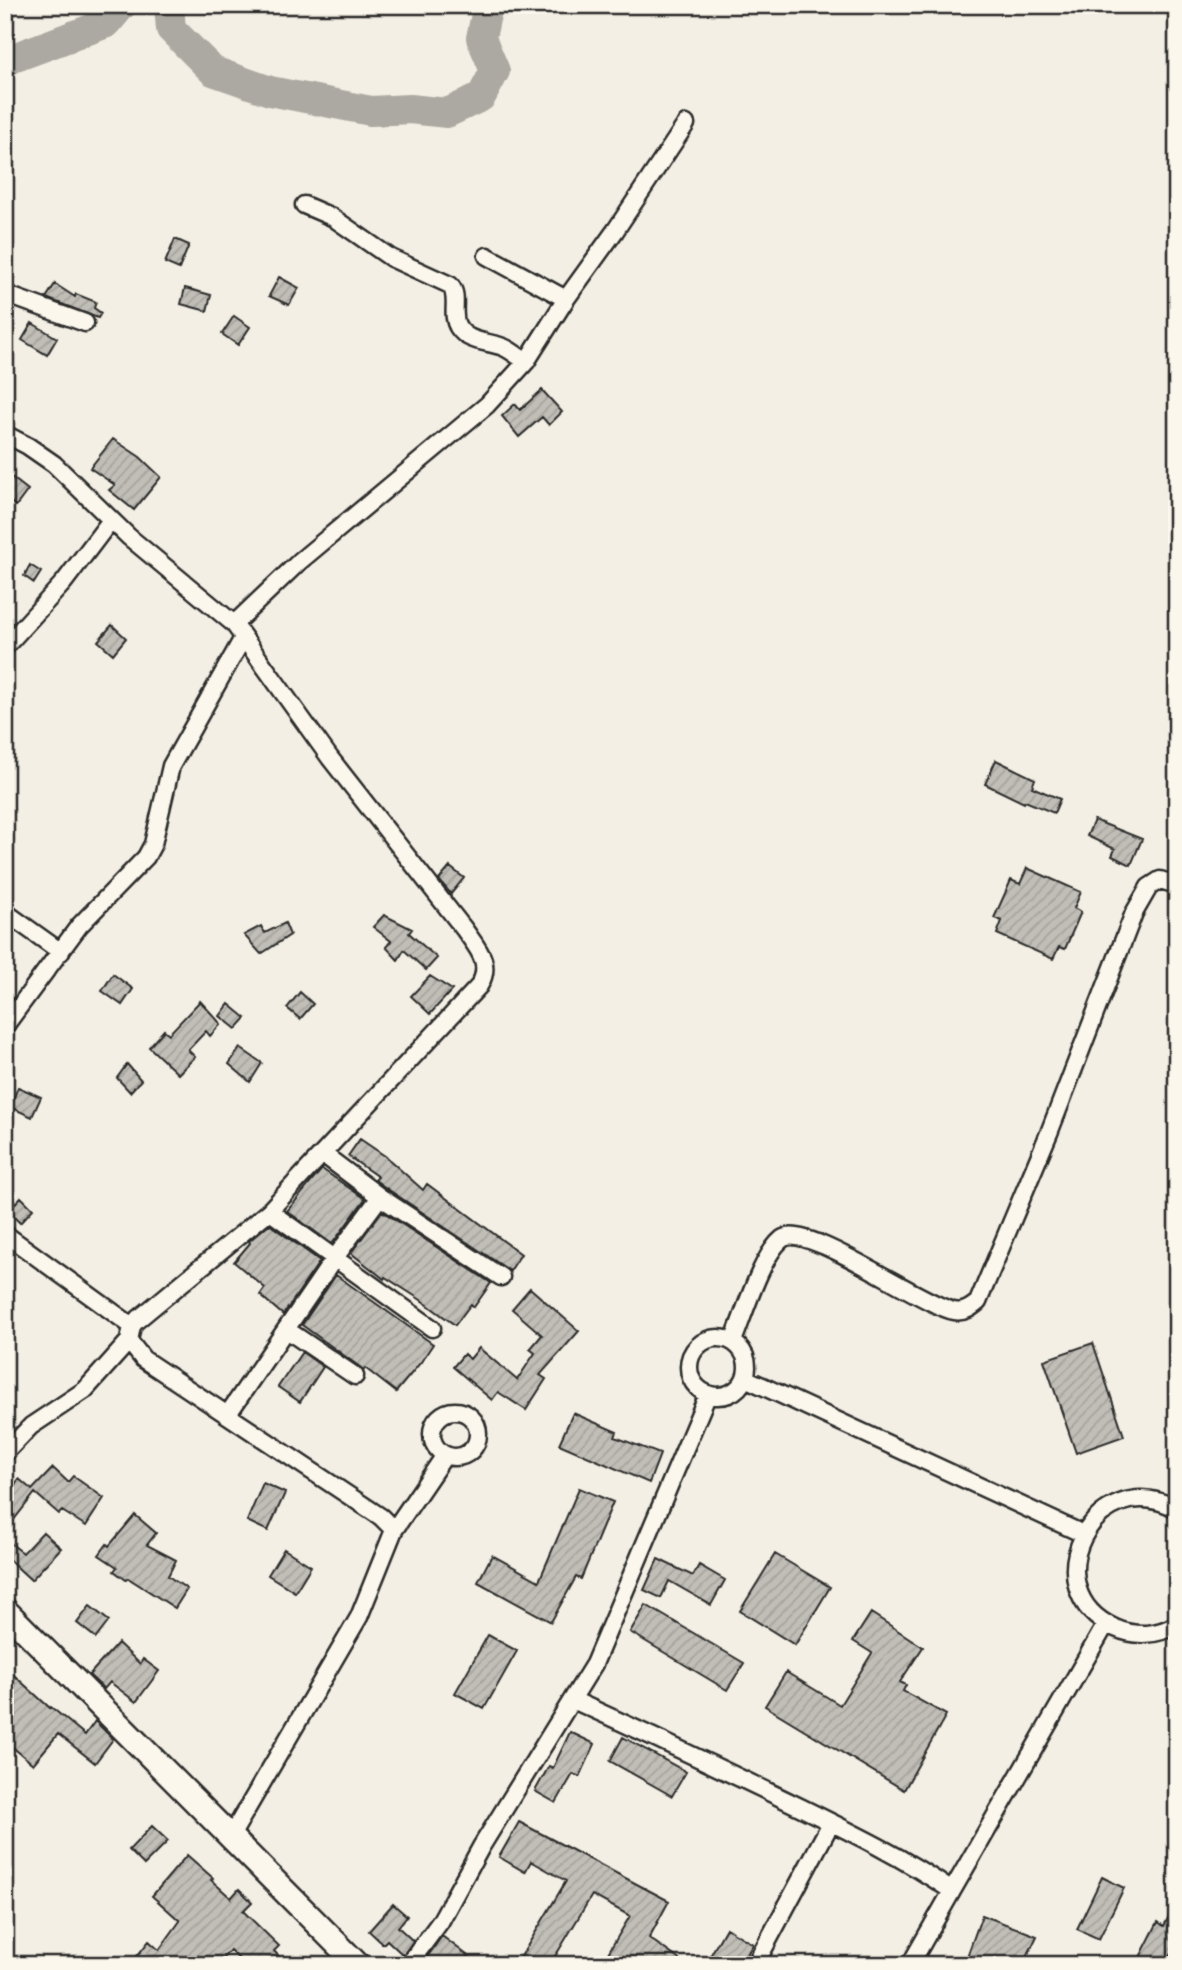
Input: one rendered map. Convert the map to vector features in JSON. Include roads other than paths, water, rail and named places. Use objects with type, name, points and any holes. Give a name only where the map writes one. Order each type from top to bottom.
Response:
[{"type":"main road","points":[[5,1610],[358,1965]]},
{"type":"street","points":[[5,1026],[92,912],[146,857],[153,844],[171,766],[238,631],[300,561],[487,405],[526,362],[686,124]]},
{"type":"street","points":[[304,205],[332,217],[391,258],[450,285],[455,291],[454,317],[459,328],[466,335],[507,348],[526,362]]},
{"type":"street","points":[[487,256],[566,299]]},
{"type":"street","points":[[5,294],[85,323]]},
{"type":"street","points":[[5,434],[54,464],[129,537],[238,631],[330,758],[464,929],[482,955],[485,965],[485,976],[479,986],[269,1211],[130,1334],[85,1390],[31,1426],[5,1452]]},
{"type":"street","points":[[5,647],[64,582],[111,520]]},
{"type":"street","points":[[733,1341],[767,1260],[783,1238],[790,1236],[853,1259],[909,1291],[954,1311],[964,1311],[978,1302],[1049,1133],[1119,947],[1142,895],[1160,880],[1177,885]]},
{"type":"street","points":[[5,912],[61,952]]},
{"type":"street","points":[[323,1154],[380,1197],[501,1277]]},
{"type":"street","points":[[228,1414],[334,1259],[380,1197]]},
{"type":"street","points":[[269,1211],[432,1328]]},
{"type":"street","points":[[5,1234],[130,1334],[143,1359],[381,1517],[394,1530]]},
{"type":"street","points":[[287,1330],[355,1376]]},
{"type":"street","points":[[717,1337],[733,1341],[746,1357],[745,1378],[739,1388],[729,1393],[719,1396],[708,1394],[695,1385],[691,1378],[692,1354],[702,1342],[709,1339],[717,1337]]},
{"type":"street","points":[[745,1378],[1083,1534]]},
{"type":"street","points":[[408,1965],[440,1922],[481,1847],[594,1664],[708,1394]]},
{"type":"street","points":[[231,1836],[359,1617],[394,1530],[445,1455]]},
{"type":"street","points":[[1176,1507],[1150,1499],[1124,1502],[1100,1514],[1083,1534],[1075,1559],[1077,1586],[1089,1609],[1106,1624],[1135,1634],[1161,1632],[1177,1624]]},
{"type":"street","points":[[911,1965],[1106,1624]]},
{"type":"street","points":[[573,1700],[716,1765],[918,1869],[952,1891]]},
{"type":"street","points":[[755,1965],[831,1823]]},
{"type":"waterway","points":[[5,61],[107,23],[122,5]]},
{"type":"waterway","points":[[169,5],[171,29],[213,71],[270,91],[371,111],[410,109],[447,113],[481,97],[495,71],[481,38],[488,5]]}]
